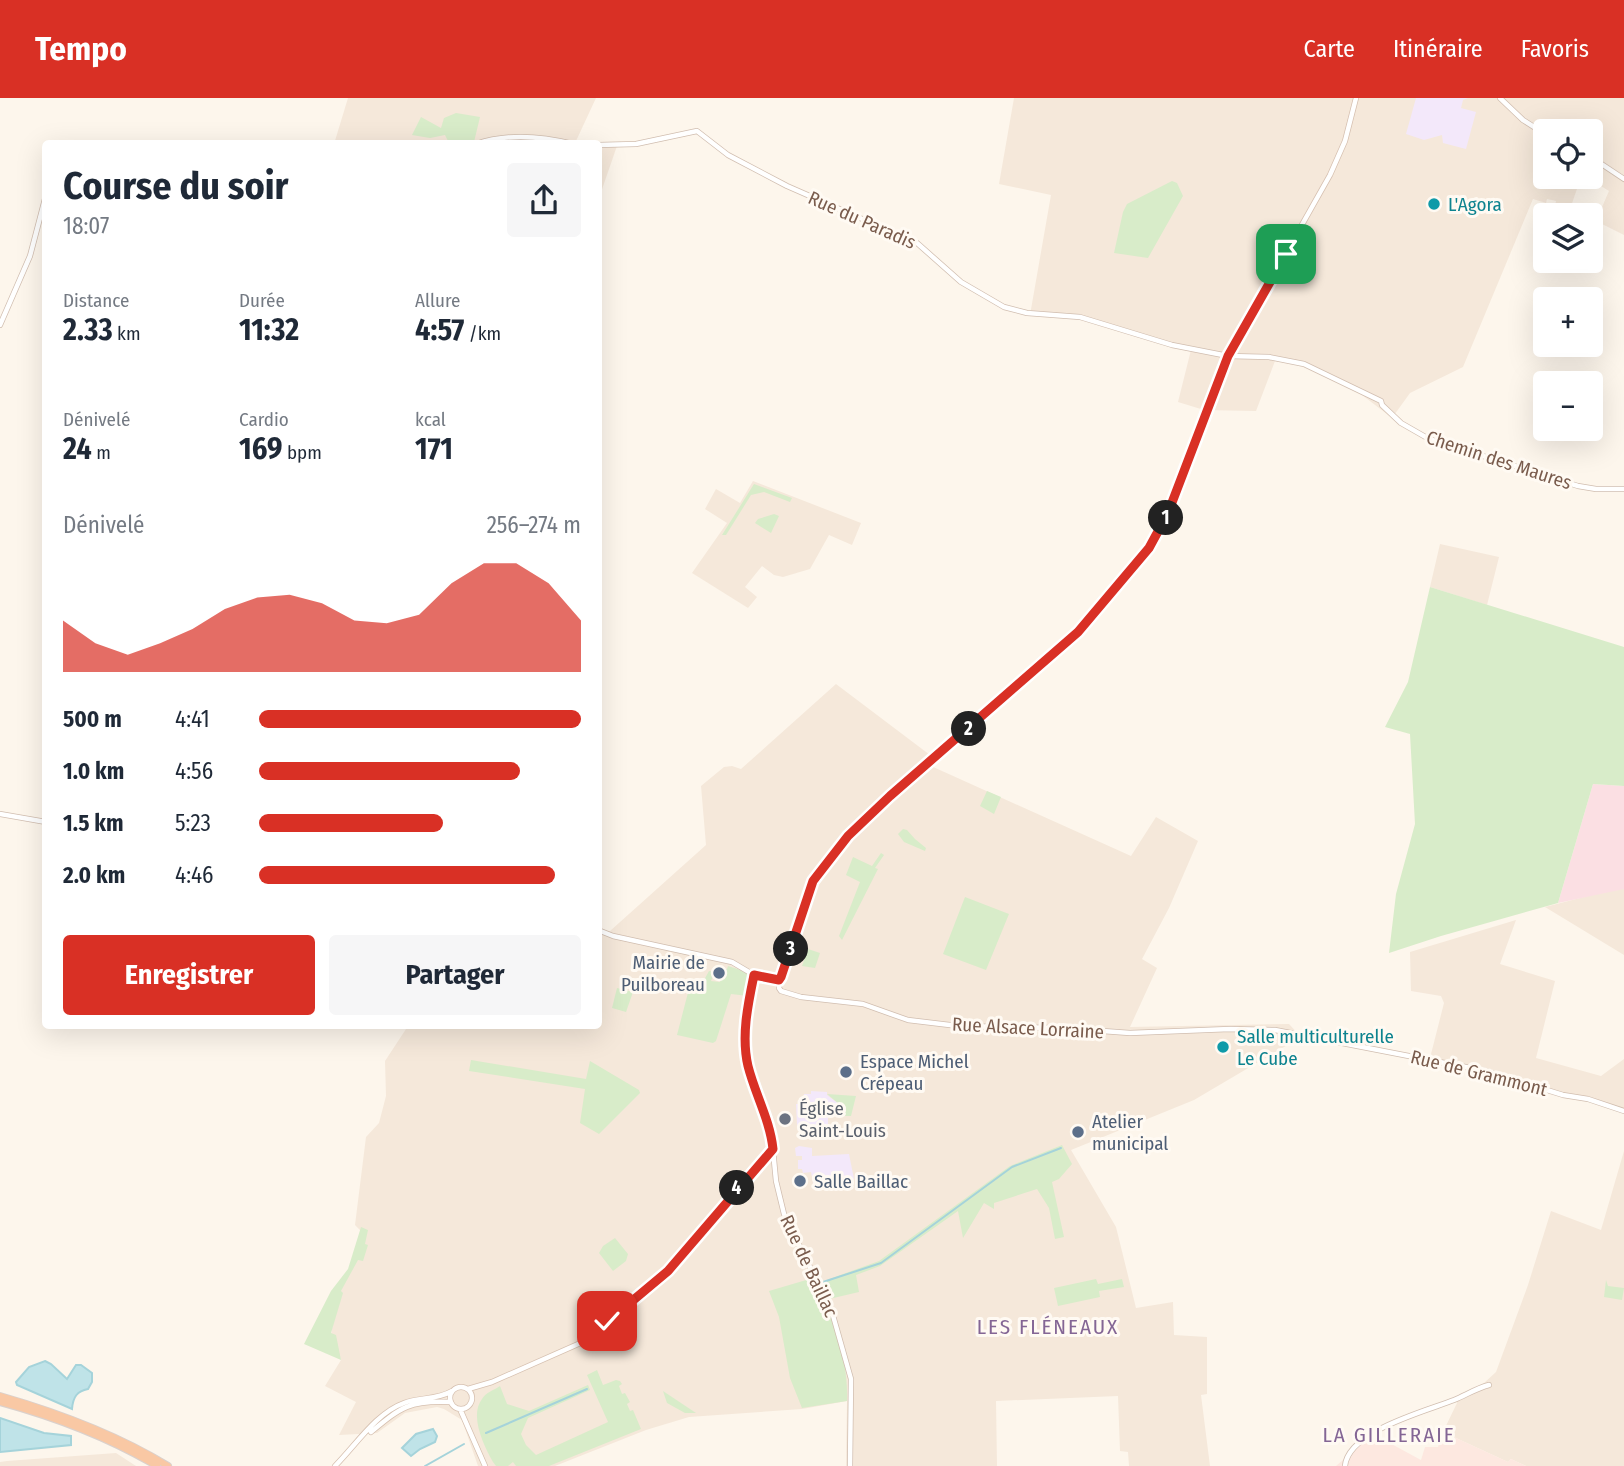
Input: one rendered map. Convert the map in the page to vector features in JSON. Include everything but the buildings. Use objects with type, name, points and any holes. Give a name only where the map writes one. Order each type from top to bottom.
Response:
[{"type":"highway","points":[[0,1396],[104,1432],[168,1466]]},
{"type":"highway","points":[[0,1402],[96,1435],[157,1466]]},
{"type":"street","points":[[602,931],[732,962],[754,975],[779,980],[817,872],[863,822],[1078,632],[1149,548],[1168,513],[1228,356],[1330,175],[1345,141],[1356,98]]},
{"type":"street","points":[[1500,98],[1522,120],[1533,127]]},
{"type":"street","name":"Rue du Paradis","points":[[602,145],[636,144],[697,131],[728,155],[787,186],[917,243],[961,282],[1004,306],[1027,313],[1080,317],[1164,343],[1228,356]]},
{"type":"street","points":[[490,140],[532,136],[552,140]]},
{"type":"street","points":[[1603,165],[1624,179]]},
{"type":"street","points":[[0,325],[30,256],[42,210]]},
{"type":"street","name":"Chemin des Maures","points":[[1228,356],[1269,357],[1304,364],[1381,401],[1401,423],[1429,439],[1578,486],[1624,489]]},
{"type":"street","points":[[0,814],[42,821]]},
{"type":"street","name":"Rue de Baillac","points":[[754,975],[745,1030],[747,1063],[773,1149],[778,1194],[784,1214],[832,1312],[851,1380],[850,1466]]},
{"type":"street","name":"Rue Alsace Lorraine","points":[[779,980],[779,988],[784,992],[801,997],[863,1004],[908,1020],[958,1026],[1060,1028],[1130,1033],[1251,1029],[1291,1034]]},
{"type":"street","name":"Rue de Grammont","points":[[1291,1034],[1310,1035],[1486,1070],[1624,1111]]},
{"type":"street","points":[[585,1341],[611,1315],[613,1308],[631,1302],[668,1271],[773,1149]]},
{"type":"street","points":[[763,1160],[774,1163]]},
{"type":"street","points":[[335,1466],[395,1407],[413,1400],[441,1397],[461,1387],[468,1389],[492,1382],[585,1341],[615,1321],[625,1321],[631,1302]]},
{"type":"street","points":[[621,1304],[628,1310]]},
{"type":"street","points":[[611,1315],[615,1321]]},
{"type":"street","points":[[463,1408],[492,1382]]},
{"type":"street","points":[[1345,1466],[1352,1450],[1390,1423],[1489,1385]]},
{"type":"street","points":[[468,1389],[472,1398]]},
{"type":"street","points":[[451,1402],[452,1391]]},
{"type":"street","points":[[362,1439],[389,1415],[404,1407],[422,1402],[451,1402],[463,1408],[485,1466]]},
{"type":"shaded area","points":[[348,98],[596,98],[576,140],[335,140]]},
{"type":"shaded area","points":[[1014,98],[1624,98],[1624,235],[1603,224],[1603,205],[1609,191],[1603,187],[1603,119],[1533,119],[1533,189],[1577,189],[1572,203],[1556,203],[1547,199],[1546,203],[1533,199],[1463,367],[1410,393],[1392,418],[1349,385],[1299,365],[1275,361],[1256,411],[1204,410],[1178,402],[1191,350],[1134,336],[1082,318],[1030,315],[1051,195],[999,184]]},
{"type":"shaded area","points":[[1416,98],[1468,98],[1463,100],[1461,108],[1476,112],[1466,149],[1443,143],[1442,135],[1424,140],[1406,134]]},
{"type":"shaded area","points":[[602,142],[618,143],[602,189]]},
{"type":"shaded area","points":[[753,481],[861,523],[852,545],[829,535],[810,569],[783,577],[774,575],[762,566],[745,587],[757,597],[748,608],[692,573],[727,523],[705,509],[716,489],[740,503]]},
{"type":"shaded area","points":[[1440,544],[1499,557],[1487,605],[1430,587]]},
{"type":"shaded area","points":[[836,684],[930,755],[924,761],[931,766],[1131,856],[1156,817],[1198,841],[1169,908],[1142,959],[1157,968],[1130,1027],[1289,1024],[1301,1037],[1194,1100],[1071,1150],[1116,1227],[1136,1308],[1173,1302],[1174,1335],[1207,1337],[1207,1394],[1201,1395],[1210,1466],[1129,1466],[1128,1452],[1120,1451],[1118,1396],[996,1401],[997,1466],[846,1466],[847,1401],[802,1409],[689,1417],[646,1430],[555,1466],[478,1466],[462,1420],[437,1407],[405,1413],[377,1433],[339,1435],[356,1402],[325,1386],[341,1360],[331,1335],[336,1304],[361,1231],[355,1225],[366,1137],[379,1123],[386,1096],[385,1061],[406,1029],[602,1029],[602,935],[610,931],[706,845],[701,786],[724,767],[741,769]]},
{"type":"shaded area","points":[[1593,784],[1624,786],[1624,889],[1558,903]]},
{"type":"shaded area","points":[[1624,889],[1624,955],[1545,907]]},
{"type":"shaded area","points":[[1516,920],[1500,964],[1555,981],[1536,1058],[1601,1076],[1624,1059],[1624,1111],[1486,1071],[1430,1058],[1444,1003],[1441,996],[1411,991],[1410,952]]},
{"type":"shaded area","points":[[811,1091],[827,1092],[827,1095],[839,1104],[839,1116],[828,1116],[828,1127],[797,1125],[796,1104],[801,1104],[804,1094],[811,1094]]},
{"type":"shaded area","points":[[795,1148],[812,1148],[812,1156],[849,1154],[854,1179],[814,1187],[811,1172],[803,1173],[802,1169],[798,1169],[798,1160],[802,1160],[802,1156],[796,1156]]},
{"type":"shaded area","points":[[1624,1151],[1624,1466],[1526,1466],[1511,1459],[1508,1462],[1443,1432],[1457,1403],[1456,1399],[1484,1383],[1496,1372],[1528,1285],[1551,1211],[1601,1230]]},
{"type":"shaded area","points":[[1443,1432],[1508,1462],[1511,1459],[1526,1466],[1336,1466],[1373,1434],[1421,1460],[1425,1447],[1438,1447]]},
{"type":"shaded area","points":[[116,1453],[136,1466],[0,1466],[0,1462],[7,1461]]},
{"type":"green space","points":[[456,113],[480,117],[474,140],[448,140],[445,135],[430,138],[412,135],[421,117],[441,128],[444,118]]},
{"type":"green space","points":[[1172,181],[1177,183],[1183,196],[1148,258],[1114,253],[1127,204]]},
{"type":"green space","points":[[754,484],[792,498],[790,502],[764,492],[751,495],[726,535],[722,535]]},
{"type":"green space","points":[[774,514],[779,516],[771,533],[755,523],[758,519]]},
{"type":"green space","points":[[1430,587],[1624,647],[1624,786],[1593,784],[1558,903],[1389,953],[1396,894],[1415,824],[1410,734],[1385,727],[1408,682]]},
{"type":"green space","points":[[987,791],[1001,797],[994,814],[980,806]]},
{"type":"green space","points":[[903,829],[926,848],[925,851],[904,842],[898,834]]},
{"type":"green space","points":[[881,853],[884,855],[875,868],[878,869],[842,940],[839,936],[860,882],[846,875],[853,857],[872,866]]},
{"type":"green space","points":[[965,897],[1009,914],[986,970],[943,954]]},
{"type":"green space","points":[[808,949],[820,953],[815,968],[802,966]]},
{"type":"green space","points":[[728,966],[744,971],[751,978],[748,996],[731,994],[716,1041],[713,1043],[677,1035],[691,981],[704,980],[709,971],[715,972],[711,981],[720,982],[724,969]]},
{"type":"green space","points":[[617,988],[633,992],[626,1012],[612,1008]]},
{"type":"green space","points":[[471,1060],[586,1079],[590,1061],[640,1093],[599,1134],[580,1123],[585,1089],[469,1071]]},
{"type":"green space","points":[[827,1094],[856,1096],[851,1116],[839,1116],[839,1104]]},
{"type":"green space","points":[[1062,1145],[1072,1164],[1059,1179],[1052,1182],[1064,1237],[1055,1239],[1049,1208],[1037,1189],[994,1203],[994,1209],[984,1203],[963,1238],[958,1211],[880,1266],[856,1275],[859,1292],[829,1299],[821,1282],[879,1261],[1010,1166]]},
{"type":"green space","points":[[361,1227],[368,1230],[365,1244],[368,1245],[363,1261],[358,1260],[341,1291],[343,1293],[331,1333],[336,1335],[341,1360],[304,1344],[331,1291],[348,1269]]},
{"type":"green space","points":[[615,1238],[628,1254],[626,1261],[613,1271],[599,1253],[603,1246]]},
{"type":"green space","points":[[813,1278],[838,1338],[845,1369],[847,1401],[802,1408],[790,1378],[779,1317],[769,1291]]},
{"type":"green space","points":[[1096,1279],[1098,1284],[1122,1279],[1124,1287],[1099,1291],[1100,1297],[1058,1306],[1054,1288]]},
{"type":"green space","points":[[1606,1280],[1608,1286],[1624,1288],[1622,1300],[1604,1297]]},
{"type":"green space","points":[[597,1370],[603,1385],[620,1381],[622,1394],[625,1393],[630,1402],[627,1404],[630,1411],[633,1410],[641,1429],[549,1466],[516,1466],[513,1462],[508,1466],[496,1466],[482,1440],[477,1422],[478,1406],[485,1395],[500,1386],[507,1404],[529,1411],[588,1385],[590,1390],[528,1418],[521,1434],[526,1445],[536,1455],[608,1422],[587,1375]]},
{"type":"green space","points":[[663,1391],[696,1413],[685,1413],[667,1403]]},
{"type":"water","points":[[45,1361],[67,1379],[76,1365],[81,1365],[92,1373],[92,1382],[88,1389],[76,1395],[72,1409],[17,1385],[16,1382],[29,1367]]},
{"type":"water","points":[[0,1418],[44,1433],[71,1436],[71,1445],[0,1452]]},
{"type":"water","points":[[433,1429],[437,1436],[435,1442],[411,1456],[402,1448],[416,1434]]},
{"type":"waterway","points":[[820,1283],[881,1263],[1012,1167],[1061,1148]]},
{"type":"waterway","points":[[486,1433],[587,1389]]},
{"type":"waterway","points":[[425,1466],[464,1444]]},
{"type":"place","name":"L'Agora","points":[[1434,204]]},
{"type":"place","name":"Mairie de Puilboreau","points":[[719,973]]},
{"type":"place","name":"Salle multiculturelle Le Cube","points":[[1223,1047]]},
{"type":"place","name":"Espace Michel Crépeau","points":[[846,1072]]},
{"type":"place","name":"Église Saint-Louis","points":[[785,1119]]},
{"type":"place","name":"Atelier municipal","points":[[1078,1132]]},
{"type":"place","name":"Salle Baillac","points":[[800,1181]]},
{"type":"district","name":"LES FLÉNEAUX","points":[[1048,1327]]},
{"type":"district","name":"LA GILLERAIE","points":[[1389,1435]]},
{"type":"route","points":[[607,1321],[615,1306],[631,1302],[668,1271],[773,1149],[747,1063],[745,1030],[749,1001],[754,975],[779,980],[781,977],[817,872],[848,836],[890,796],[1078,632],[1149,548],[1168,513],[1228,356],[1286,254]]}]
